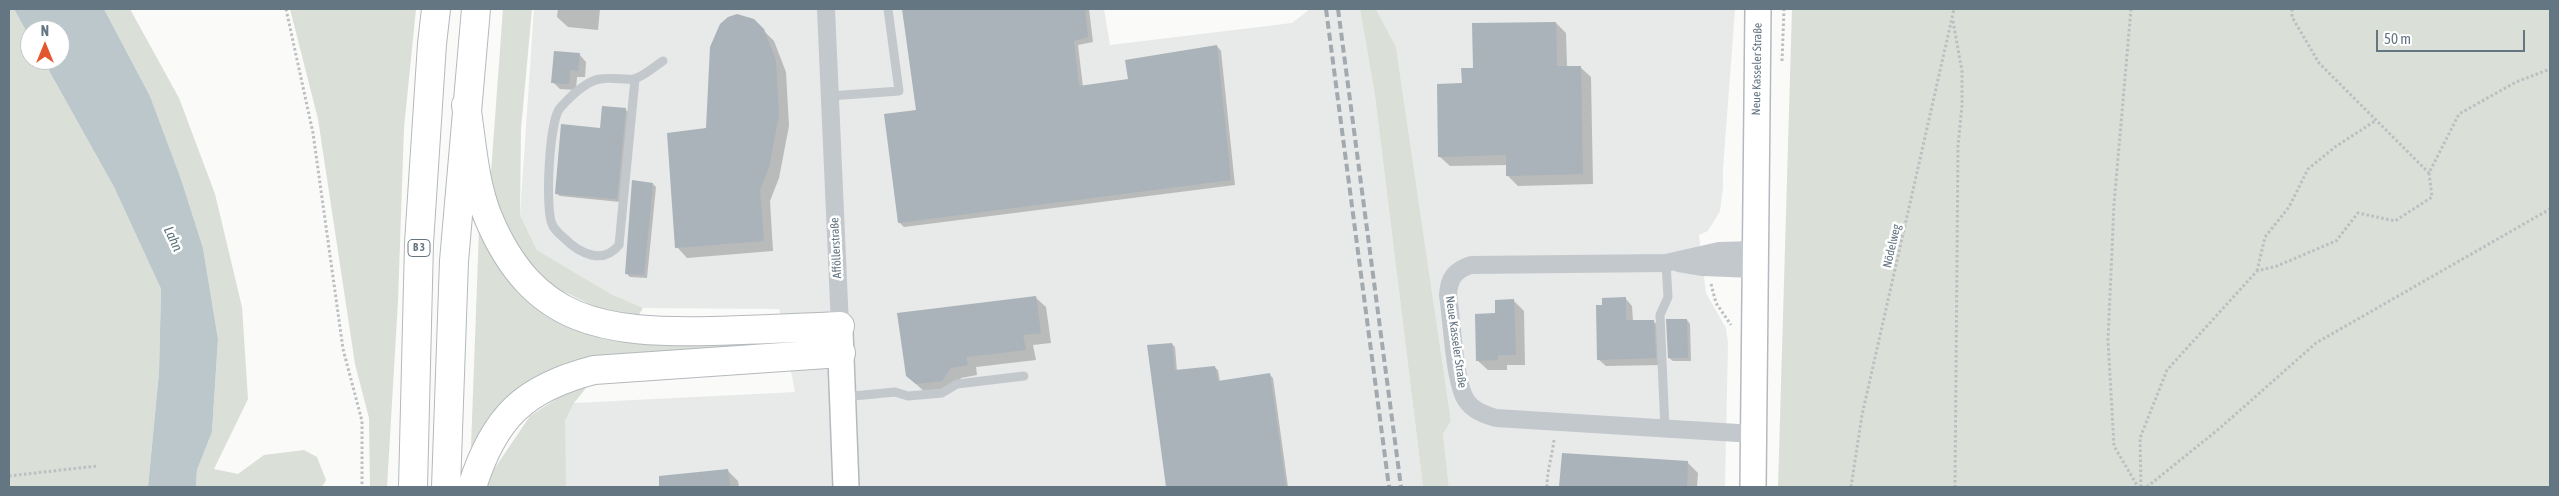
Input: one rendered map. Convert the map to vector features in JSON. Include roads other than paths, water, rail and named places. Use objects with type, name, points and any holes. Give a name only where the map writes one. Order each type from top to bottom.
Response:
[{"type":"highway","name":"B 3","points":[[413,487],[419,243],[436,9]]},
{"type":"highway","points":[[446,487],[454,260],[476,9]]},
{"type":"highway","points":[[466,106],[480,192],[488,216],[509,260],[532,288],[552,303],[591,321],[631,330],[676,332],[840,326]]},
{"type":"highway","points":[[472,487],[489,446],[510,413],[521,402],[542,388],[566,378],[594,370],[841,352]]},
{"type":"main road","name":"Neue Kasseler Straße","points":[[1753,487],[1758,9]]},
{"type":"main road","name":"Afföllerstraße","points":[[840,326],[846,487]]},
{"type":"street","name":"Afföllerstraße","points":[[826,9],[840,326]]},
{"type":"street","name":"Neue Kasseler Straße","points":[[1670,262],[1719,251],[1754,259]]},
{"type":"street","name":"Neue Kasseler Straße","points":[[1754,259],[1710,267],[1670,262],[1471,265],[1461,268],[1453,275],[1448,295],[1460,384],[1465,399],[1473,408],[1496,418],[1754,434]]},
{"type":"lane","points":[[830,96],[899,92],[888,9]]},
{"type":"lane","points":[[635,79],[619,245],[613,253],[602,256],[588,255],[575,249],[552,226],[548,199],[554,123],[559,110],[582,89],[598,79],[635,79],[663,61]]},
{"type":"lane","points":[[1665,429],[1660,315],[1668,297],[1670,262]]},
{"type":"lane","points":[[843,397],[894,392],[908,396],[942,393],[957,384],[1024,376]]},
{"type":"water","name":"Lahn","points":[[14,9],[104,9],[150,96],[181,179],[203,248],[218,339],[212,432],[197,470],[196,487],[148,487],[159,372],[161,289],[114,187],[49,70],[70,70],[70,20],[20,20]]},
{"type":"railway","points":[[1326,9],[1389,487]]},
{"type":"railway","points":[[1338,9],[1401,487]]}]
